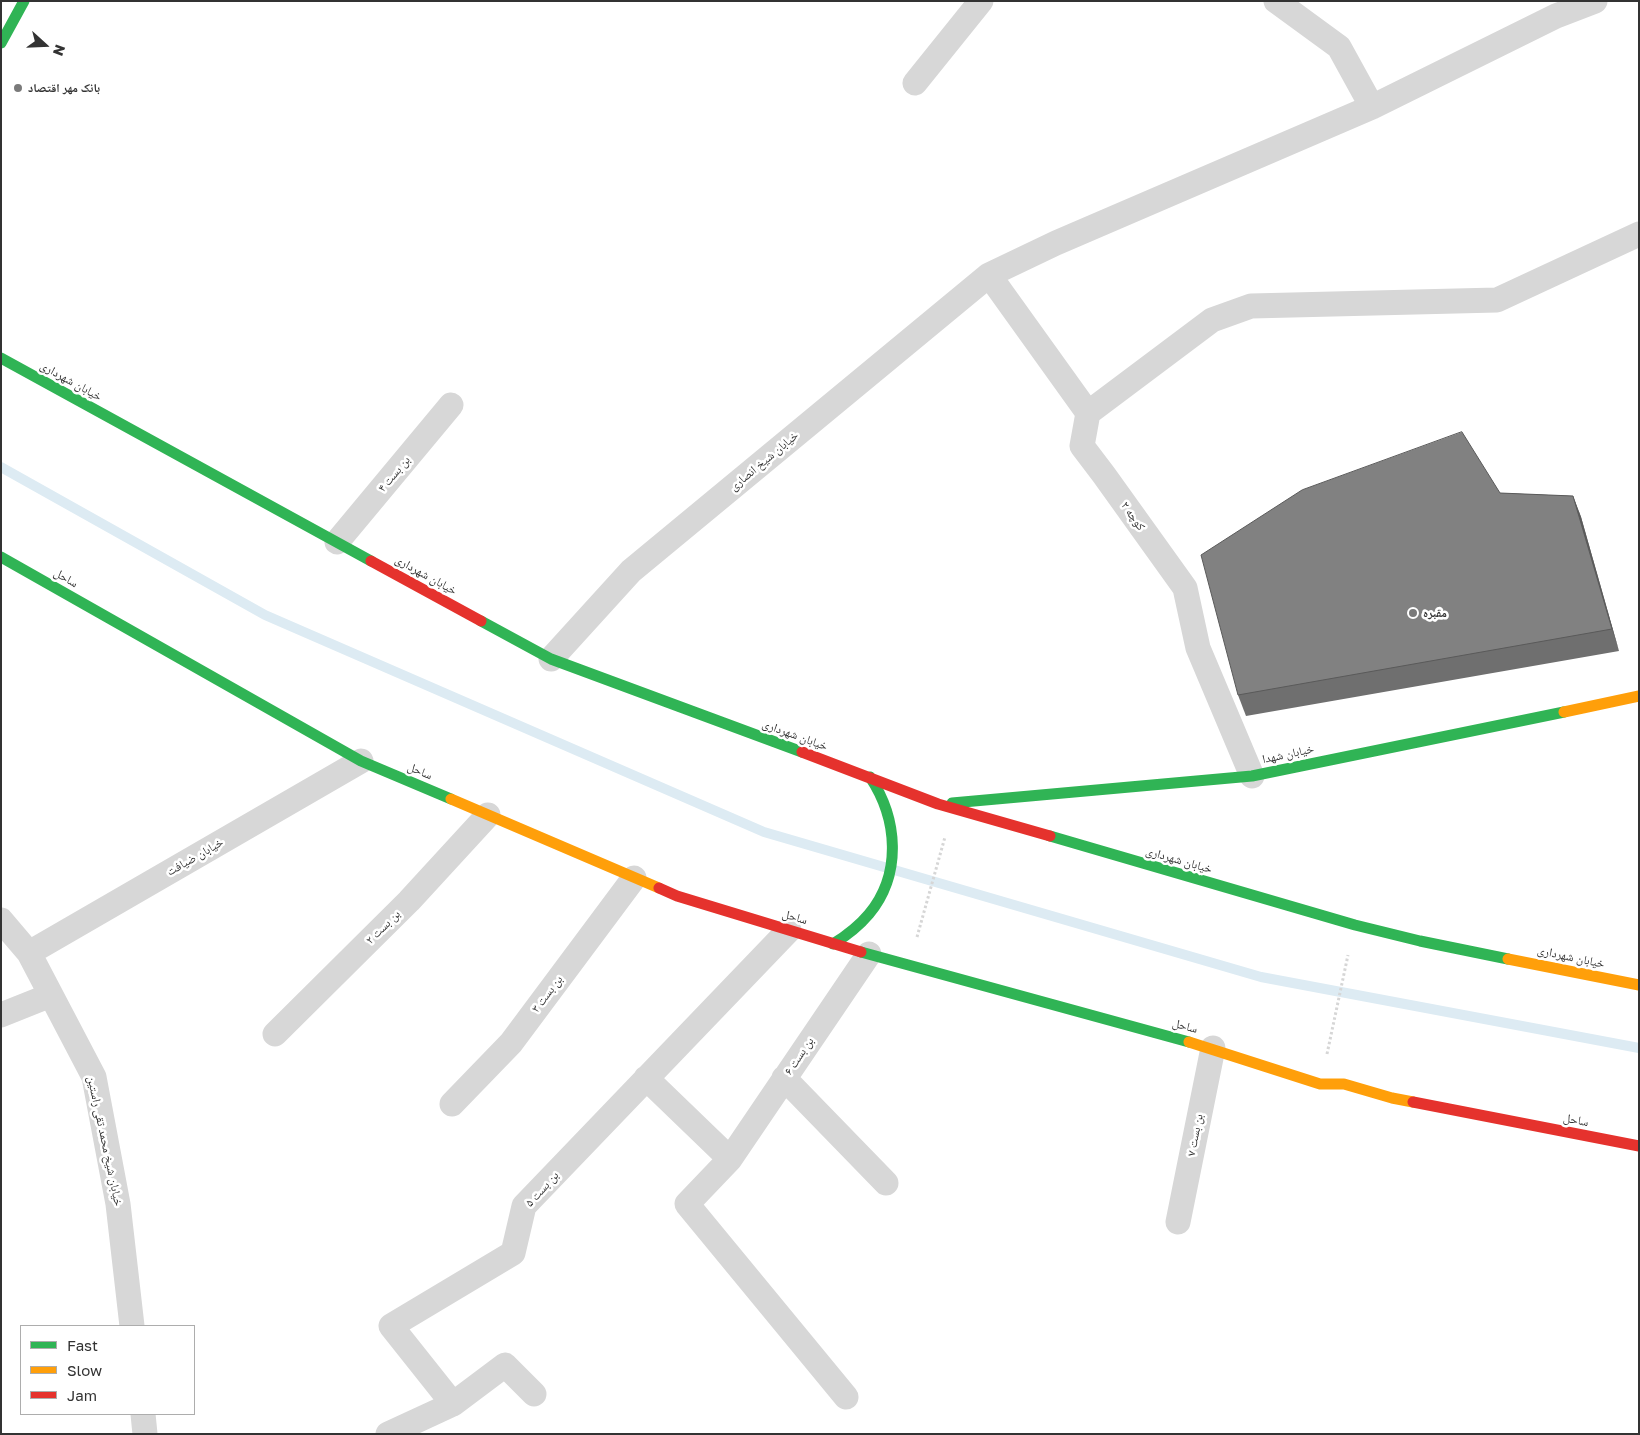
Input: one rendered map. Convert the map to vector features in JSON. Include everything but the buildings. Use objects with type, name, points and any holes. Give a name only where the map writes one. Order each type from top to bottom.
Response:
[{"type":"main road","points":[[1,43],[24,1]]},
{"type":"main road","name":"خیابان شهرداری","points":[[1,358],[551,659],[953,809],[1355,925],[1420,941],[1639,985]]},
{"type":"main road","name":"ساحل","points":[[1,557],[361,761],[677,896],[833,944],[1213,1048],[1320,1084],[1344,1084],[1392,1098],[1639,1146]]},
{"type":"main road","name":"خیابان شهدا","points":[[938,804],[1252,776],[1639,696]]},
{"type":"main road","points":[[833,944],[854,930],[870,912],[883,892],[890,868],[893,844],[890,820],[883,797],[870,777]]},
{"type":"street","points":[[915,83],[981,1]]},
{"type":"street","points":[[1276,1],[1339,48],[1372,107]]},
{"type":"street","name":"خیابان شیخ انصاری","points":[[551,659],[631,571],[989,275],[1056,243],[1372,107],[1549,8],[1595,1]]},
{"type":"street","points":[[989,275],[1088,413],[1212,320],[1251,306],[1497,300],[1639,234]]},
{"type":"street","name":"بن بست ۴","points":[[337,542],[452,405]]},
{"type":"street","name":"کوچه ۲","points":[[1088,413],[1082,446],[1185,588],[1198,648],[1252,776]]},
{"type":"street","name":"خیابان ضیافت","points":[[30,953],[361,761]]},
{"type":"street","name":"بن بست ۲","points":[[275,1034],[409,901],[488,815]]},
{"type":"street","name":"بن بست ۳","points":[[452,1104],[511,1043],[634,878]]},
{"type":"street","name":"خیابان شیخ محمد تقی راستین","points":[[1,920],[30,953],[94,1077],[118,1204],[132,1325]]},
{"type":"street","name":"بن بست ۵","points":[[453,1404],[391,1326],[513,1253],[524,1206],[788,930]]},
{"type":"street","name":"بن بست ۶","points":[[846,1397],[687,1204],[730,1159],[869,954]]},
{"type":"street","points":[[1,1015],[52,995]]},
{"type":"street","name":"بن بست ۷","points":[[1178,1222],[1213,1048]]},
{"type":"street","points":[[646,1078],[730,1159]]},
{"type":"street","points":[[784,1078],[886,1183]]},
{"type":"street","points":[[388,1434],[453,1404],[505,1365],[534,1394]]},
{"type":"street","points":[[142,1415],[145,1434]]},
{"type":"path","points":[[910,964],[953,809]]},
{"type":"path","points":[[1320,1084],[1355,925]]},
{"type":"waterway","points":[[1,467],[265,615],[764,832],[1261,977],[1639,1048]]},
{"type":"traffic: fast","points":[[1,43],[24,1]]},
{"type":"traffic: fast","points":[[1,358],[371,561]]},
{"type":"traffic: fast","points":[[1,557],[361,761],[451,799]]},
{"type":"traffic: fast","points":[[481,621],[551,659],[802,752]]},
{"type":"traffic: fast","points":[[952,803],[1252,776],[1564,712]]},
{"type":"traffic: fast","points":[[833,944],[843,938],[869,914],[880,898],[887,882],[891,864],[891,828],[879,793],[870,777]]},
{"type":"traffic: fast","points":[[1050,836],[1355,925],[1420,941],[1508,959]]},
{"type":"traffic: fast","points":[[861,952],[1189,1042]]},
{"type":"traffic: slow","points":[[1564,712],[1639,696]]},
{"type":"traffic: slow","points":[[451,799],[659,888]]},
{"type":"traffic: slow","points":[[1508,959],[1639,985]]},
{"type":"traffic: slow","points":[[1189,1042],[1320,1084],[1344,1084],[1413,1102]]},
{"type":"traffic: jam","points":[[371,561],[481,621]]},
{"type":"traffic: jam","points":[[802,752],[938,804],[1050,836]]},
{"type":"traffic: jam","points":[[659,888],[677,896],[861,952]]},
{"type":"traffic: jam","points":[[1413,1102],[1639,1146]]},
{"type":"place","name":"بانک مهر اقتصاد","points":[[18,88]]},
{"type":"place","name":"مقبره","points":[[1413,613]]}]
